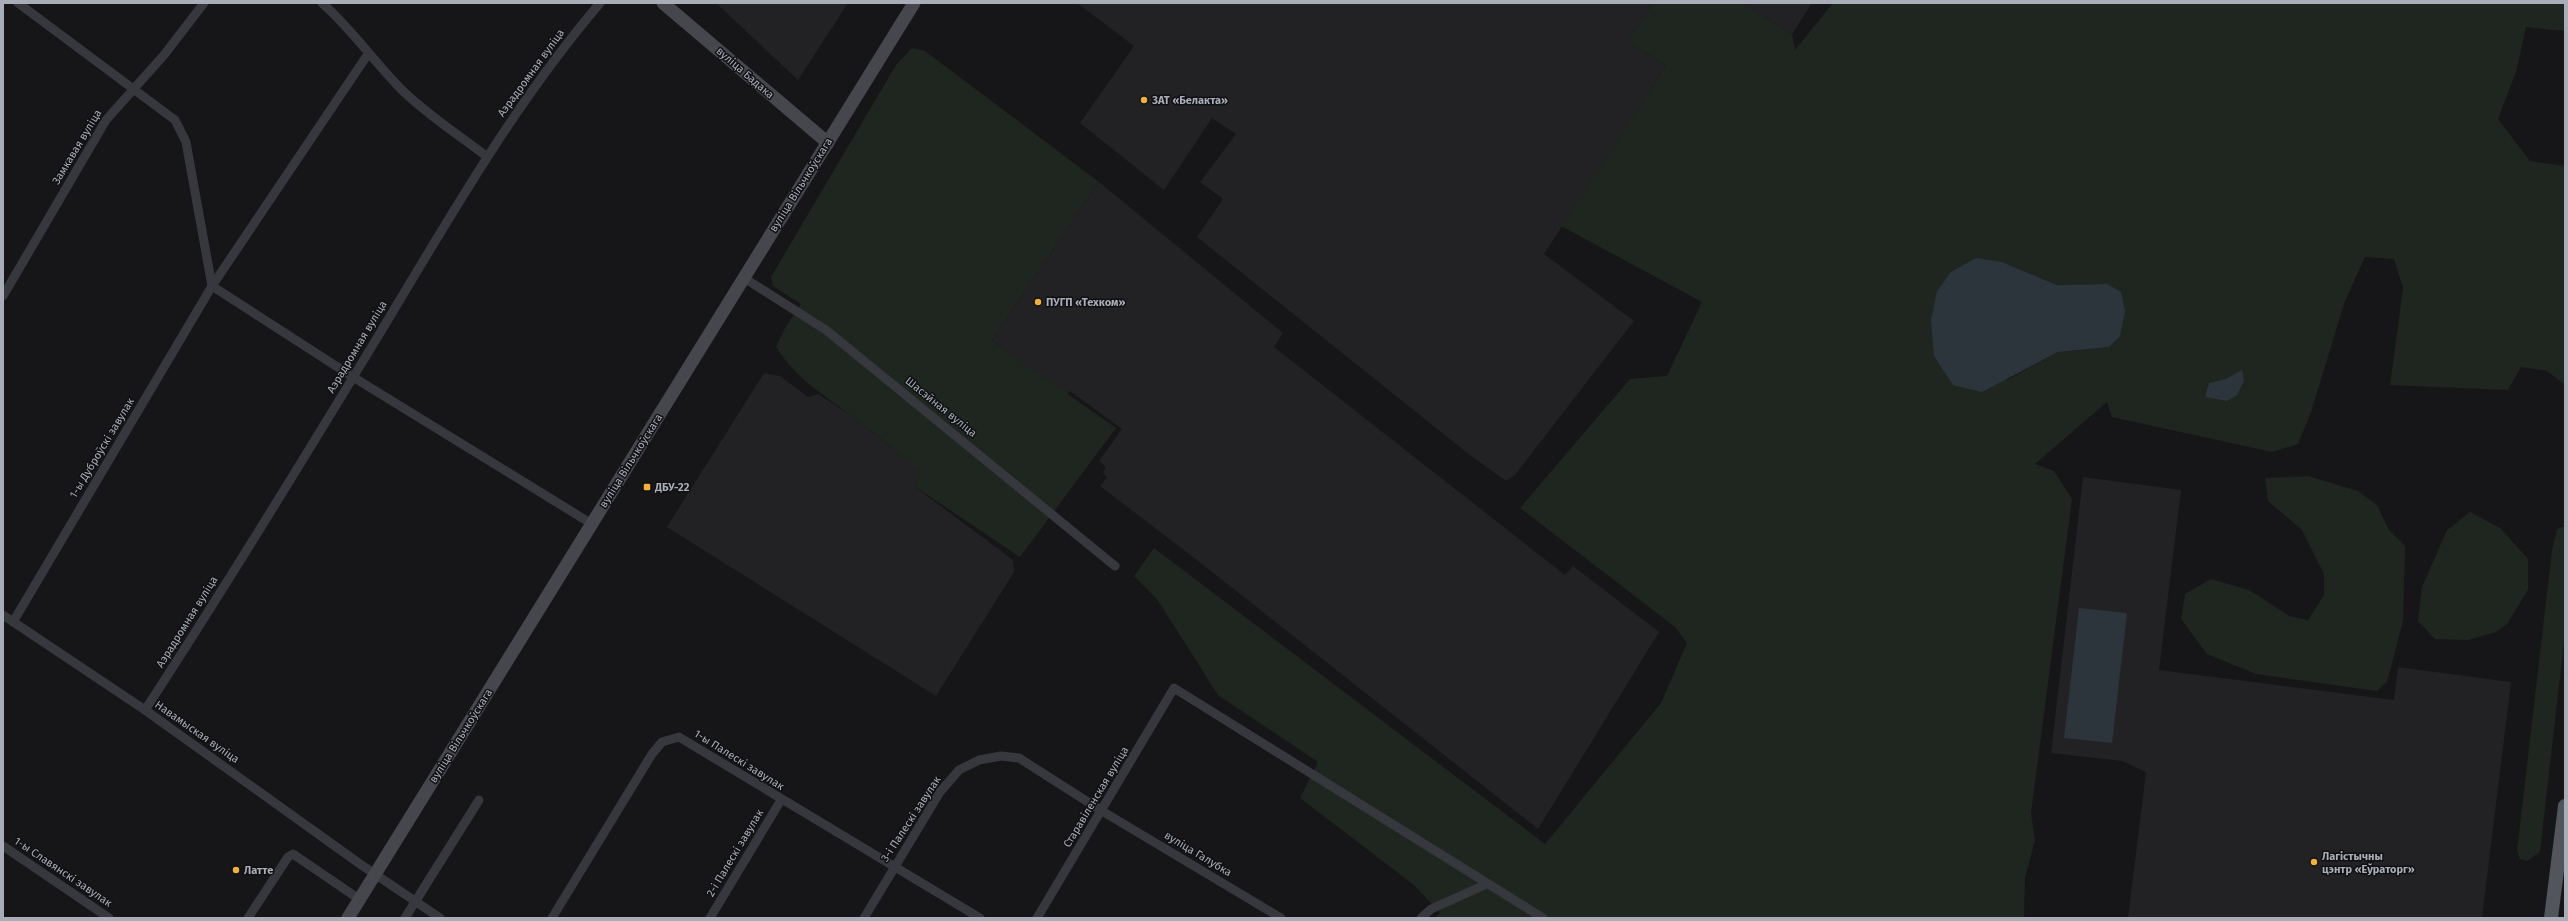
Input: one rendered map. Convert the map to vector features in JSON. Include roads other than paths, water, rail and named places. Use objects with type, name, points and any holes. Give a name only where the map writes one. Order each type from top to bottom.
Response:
[{"type":"main road","name":"вуліца Бадака","points":[[663,3],[828,143]]},
{"type":"main road","name":"вуліца Вільчкоўскага","points":[[348,918],[914,3]]},
{"type":"main road","points":[[2551,918],[2565,806]]},
{"type":"street","points":[[18,3],[175,120],[186,142],[212,286],[353,378],[592,524]]},
{"type":"street","name":"Замкавая вуліца","points":[[3,296],[106,120],[133,88],[164,56],[204,3]]},
{"type":"street","points":[[322,3],[344,22],[368,54],[404,92],[486,156]]},
{"type":"street","name":"Аэрадромная вуліца","points":[[145,710],[353,378],[486,156],[580,26],[600,3]]},
{"type":"street","name":"1-ы Дуброўскі завулак","points":[[12,622],[212,286],[368,54]]},
{"type":"street","name":"Шасэйная вуліца","points":[[744,278],[826,330],[1115,566]]},
{"type":"street","name":"Навамыская вуліца","points":[[3,615],[145,710],[374,874],[440,918]]},
{"type":"street","name":"Старавіленская вуліца","points":[[1037,918],[1174,688],[1487,884]]},
{"type":"street","name":"1-ы Палескі завулак","points":[[552,918],[662,742],[679,737],[780,800],[980,918]]},
{"type":"street","name":"3-і Палескі завулак","points":[[864,918],[940,792],[959,770],[979,760],[1001,756],[1019,758],[1102,811]]},
{"type":"street","points":[[405,918],[479,800]]},
{"type":"street","name":"2-і Палескі завулак","points":[[710,918],[780,800]]},
{"type":"street","name":"вуліца Галубка","points":[[1102,811],[1281,918]]},
{"type":"street","name":"1-ы Славянскі завулак","points":[[3,846],[109,918]]},
{"type":"street","points":[[248,918],[288,857],[293,854],[359,898]]},
{"type":"street","points":[[1421,918],[1431,909],[1487,884],[1543,918]]},
{"type":"place","name":"ЗАТ «Белакта»","points":[[1144,100]]},
{"type":"place","name":"ПУГП «Техком»","points":[[1038,302]]},
{"type":"place","name":"ДБУ-22","points":[[647,487]]},
{"type":"place","name":"Лагістычны цэнтр «Еўраторг»","points":[[2314,862]]},
{"type":"place","name":"Латте","points":[[236,870]]}]
